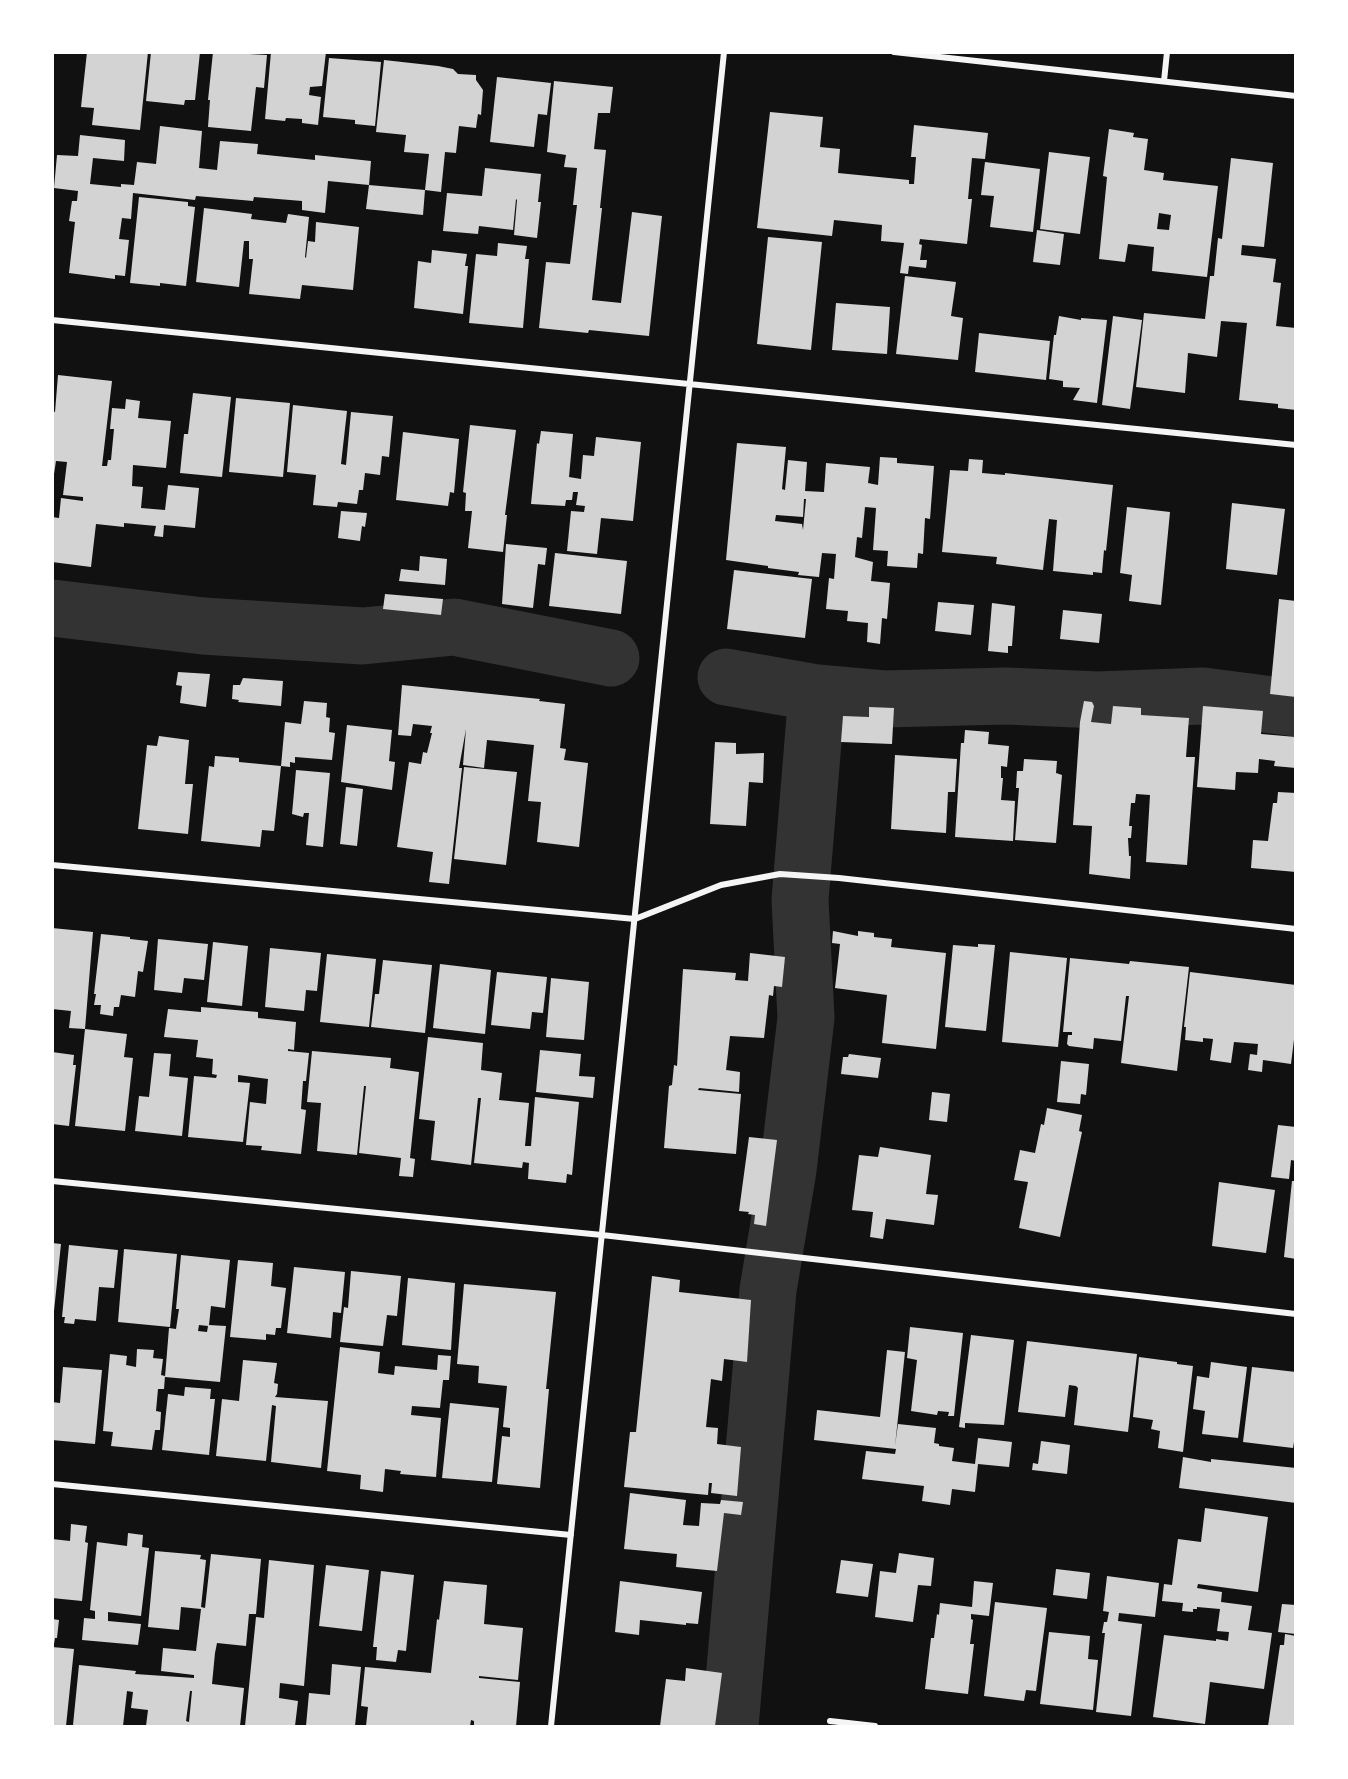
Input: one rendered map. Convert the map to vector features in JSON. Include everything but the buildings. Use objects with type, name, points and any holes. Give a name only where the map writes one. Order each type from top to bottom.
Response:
[{"type":"street","points":[[551,1726],[724,52]]},
{"type":"street","points":[[894,52],[1296,96]]},
{"type":"street","points":[[1164,81],[1167,52]]},
{"type":"street","points":[[52,320],[1296,445]]},
{"type":"street","points":[[52,865],[635,919],[721,885],[780,874],[839,878],[1296,929]]},
{"type":"street","points":[[52,1181],[602,1235],[1296,1314]]},
{"type":"street","points":[[52,1484],[570,1535]]},
{"type":"street","points":[[830,1721],[875,1726]]},
{"type":"waterway","points":[[52,608],[203,626],[363,636],[454,627],[611,658]]},
{"type":"waterway","points":[[726,677],[817,693]]},
{"type":"waterway","points":[[730,1726],[768,1290],[788,1170],[806,1018],[800,900],[817,693],[884,699],[1007,696],[1098,700],[1203,696],[1296,708]]}]
